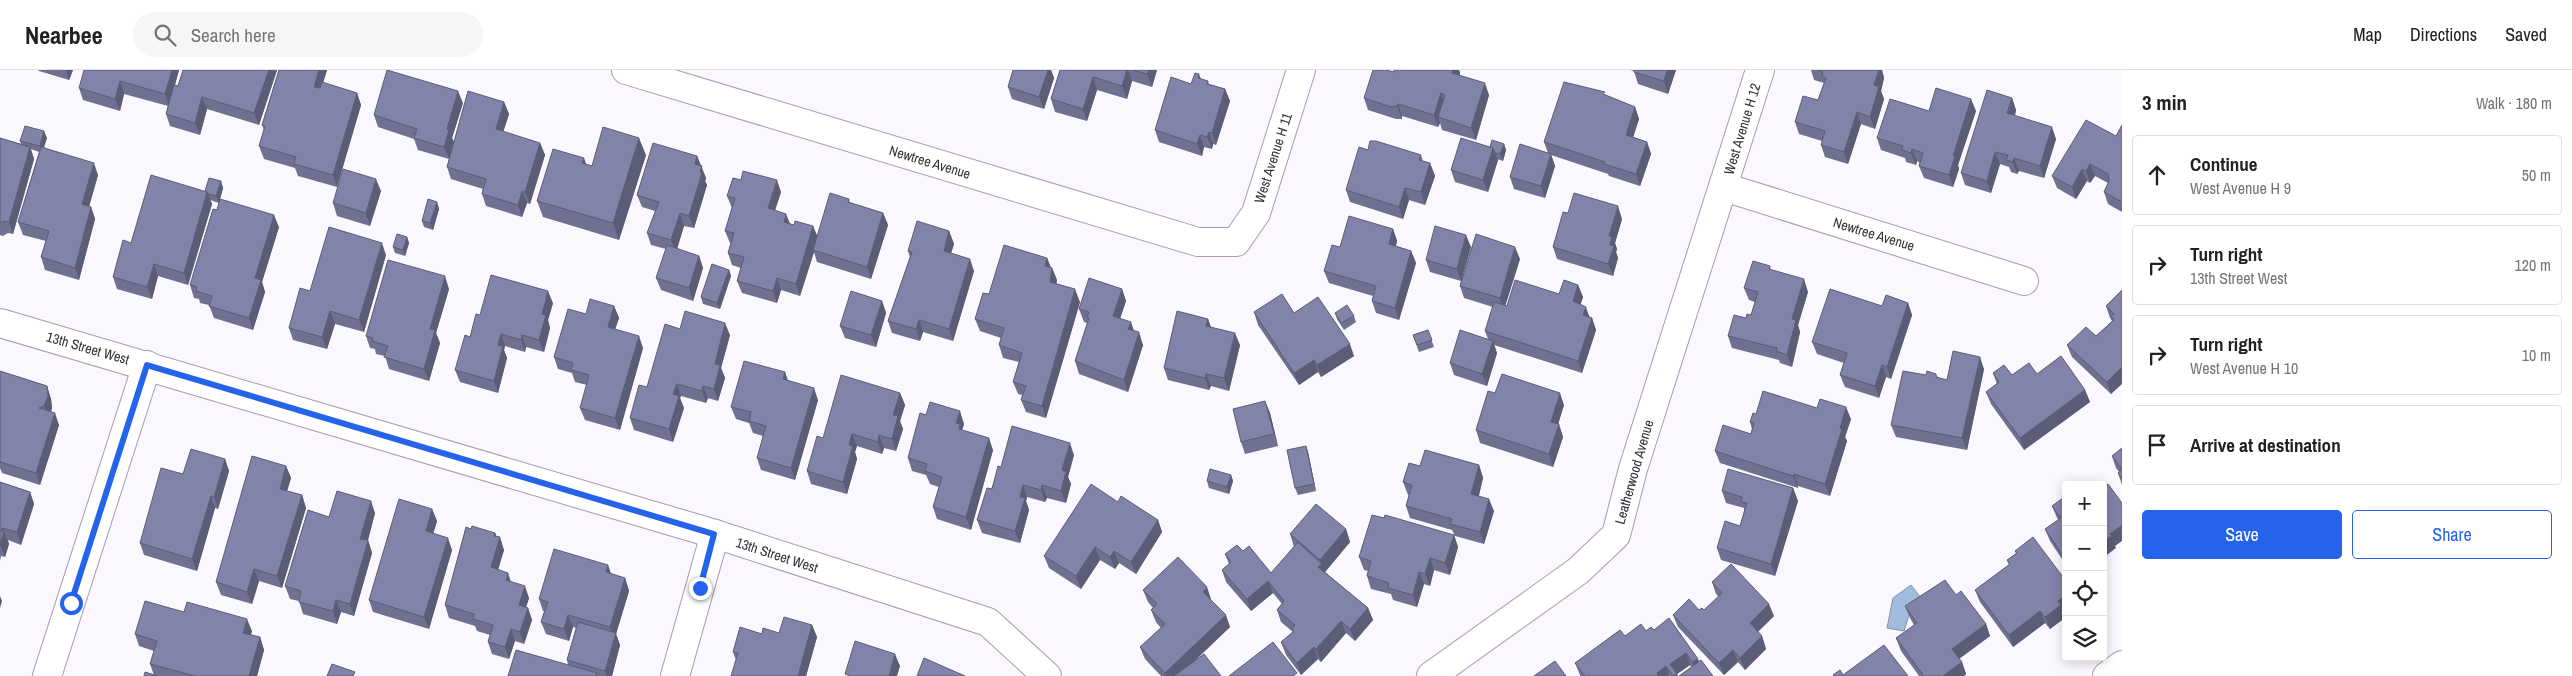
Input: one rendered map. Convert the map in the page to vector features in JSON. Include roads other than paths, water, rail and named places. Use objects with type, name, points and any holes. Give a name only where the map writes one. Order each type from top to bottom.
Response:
[{"type":"street","name":"Newtree Avenue","points":[[626,70],[1198,242],[1236,242]]},
{"type":"street","name":"West Avenue H 11","points":[[1236,242],[1256,213],[1302,70]]},
{"type":"street","name":"West Avenue H 12","points":[[1724,188],[1760,70]]},
{"type":"street","name":"Newtree Avenue","points":[[1724,188],[2024,281]]},
{"type":"street","name":"Leatherwood Avenue","points":[[1431,676],[1578,572],[1616,535],[1632,469],[1724,188]]},
{"type":"street","name":"13th Street West","points":[[0,323],[714,534],[988,622],[1047,676]]},
{"type":"street","points":[[47,676],[147,365]]},
{"type":"street","points":[[674,676],[714,534]]},
{"type":"street","points":[[2107,676],[2122,665]]},
{"type":"water","points":[[1911,585],[1924,602],[1910,612],[1904,631],[1887,628],[1893,598]]}]
